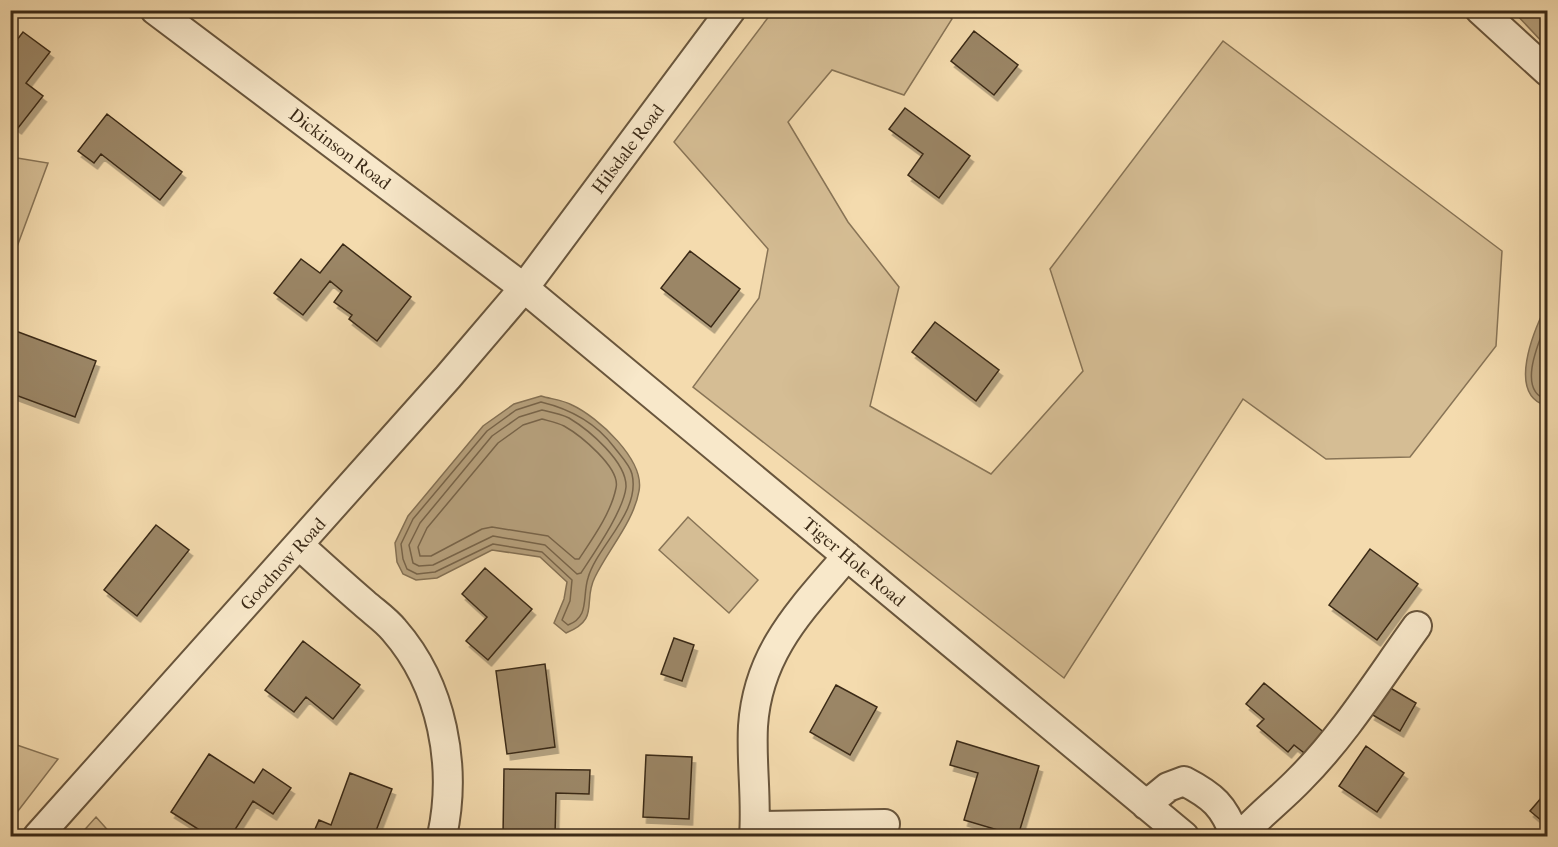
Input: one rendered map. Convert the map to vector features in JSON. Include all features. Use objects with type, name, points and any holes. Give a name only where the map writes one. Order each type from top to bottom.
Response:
[{"type":"street","name":"Dickinson Road","points":[[155,10],[524,288]]},
{"type":"street","name":"Hilsdale Road","points":[[524,288],[731,10]]},
{"type":"street","points":[[1480,10],[1548,72]]},
{"type":"street","name":"Goodnow Road","points":[[38,837],[299,545],[524,288]]},
{"type":"street","name":"Tiger Hole Road","points":[[524,288],[1184,837]]},
{"type":"street","points":[[299,545],[394,630],[412,656],[430,692],[442,726],[449,767],[448,807],[442,837]]},
{"type":"street","points":[[847,556],[784,630],[770,658],[759,690],[753,725],[755,831],[885,824]]},
{"type":"street","points":[[1241,837],[1259,815],[1300,780],[1334,741],[1417,626]]},
{"type":"street","points":[[1146,805],[1168,787],[1184,781],[1207,793],[1227,814],[1235,837]]},
{"type":"shaded area","points":[[942,10],[952,19],[904,95],[832,70],[788,122],[848,222],[899,287],[870,406],[991,474],[1083,371],[1050,269],[1223,41],[1502,251],[1496,346],[1410,457],[1326,459],[1243,399],[1064,678],[693,387],[759,298],[768,249],[674,142],[773,11]]},
{"type":"shaded area","points":[[10,157],[48,163],[11,263]]},
{"type":"shaded area","points":[[688,517],[758,580],[729,613],[659,550]]},
{"type":"shaded area","points":[[10,743],[58,759],[11,820]]},
{"type":"shaded area","points":[[96,817],[113,836],[79,836]]},
{"type":"water","points":[[1513,11],[1547,11],[1547,47]]},
{"type":"water","points":[[1547,304],[1548,406],[1535,400],[1528,389],[1526,376],[1530,345]]},
{"type":"water","points":[[541,396],[568,403],[583,411],[606,429],[627,453],[635,466],[639,479],[639,491],[632,513],[591,586],[587,616],[577,628],[566,633],[554,623],[564,599],[567,582],[540,557],[492,550],[437,578],[416,580],[403,574],[397,562],[395,543],[408,516],[483,426],[514,404]]},
{"type":"building","points":[[974,31],[1018,65],[994,95],[951,61]]},
{"type":"building","points":[[23,32],[50,52],[26,83],[43,96],[18,128],[10,122],[10,49]]},
{"type":"building","points":[[905,108],[970,156],[939,198],[908,175],[923,154],[889,129]]},
{"type":"building","points":[[107,114],[182,172],[160,200],[101,154],[94,163],[78,151]]},
{"type":"building","points":[[343,244],[411,297],[377,341],[349,319],[352,315],[334,302],[342,291],[330,281],[303,315],[274,293],[301,259],[320,273]]},
{"type":"building","points":[[690,251],[740,289],[711,327],[661,288]]},
{"type":"building","points":[[935,322],[999,370],[976,401],[912,352]]},
{"type":"building","points":[[13,330],[96,361],[75,417],[10,393]]},
{"type":"building","points":[[156,525],[189,550],[137,616],[104,590]]},
{"type":"building","points":[[1370,549],[1418,584],[1377,640],[1329,605]]},
{"type":"building","points":[[485,568],[532,609],[488,660],[466,641],[487,617],[462,594]]},
{"type":"building","points":[[674,638],[694,645],[682,681],[661,674]]},
{"type":"building","points":[[303,641],[360,685],[333,719],[306,697],[294,712],[265,690]]},
{"type":"building","points":[[545,664],[555,747],[507,754],[496,671]]},
{"type":"building","points":[[1264,683],[1326,734],[1308,756],[1294,745],[1288,752],[1257,726],[1264,719],[1246,704]]},
{"type":"building","points":[[836,685],[877,707],[850,755],[810,732]]},
{"type":"building","points":[[1387,686],[1416,703],[1400,731],[1371,714]]},
{"type":"building","points":[[957,741],[1039,766],[1018,836],[964,820],[978,773],[950,765]]},
{"type":"building","points":[[1366,746],[1404,773],[1377,812],[1339,786]]},
{"type":"building","points":[[209,754],[254,783],[263,769],[291,788],[273,814],[253,801],[231,836],[209,836],[171,812]]},
{"type":"building","points":[[646,755],[692,757],[689,819],[643,817]]},
{"type":"building","points":[[504,769],[590,770],[589,794],[556,793],[555,836],[503,836]]},
{"type":"building","points":[[350,773],[392,789],[374,836],[312,836],[319,820],[331,825]]},
{"type":"building","points":[[1548,790],[1548,826],[1530,811]]}]
